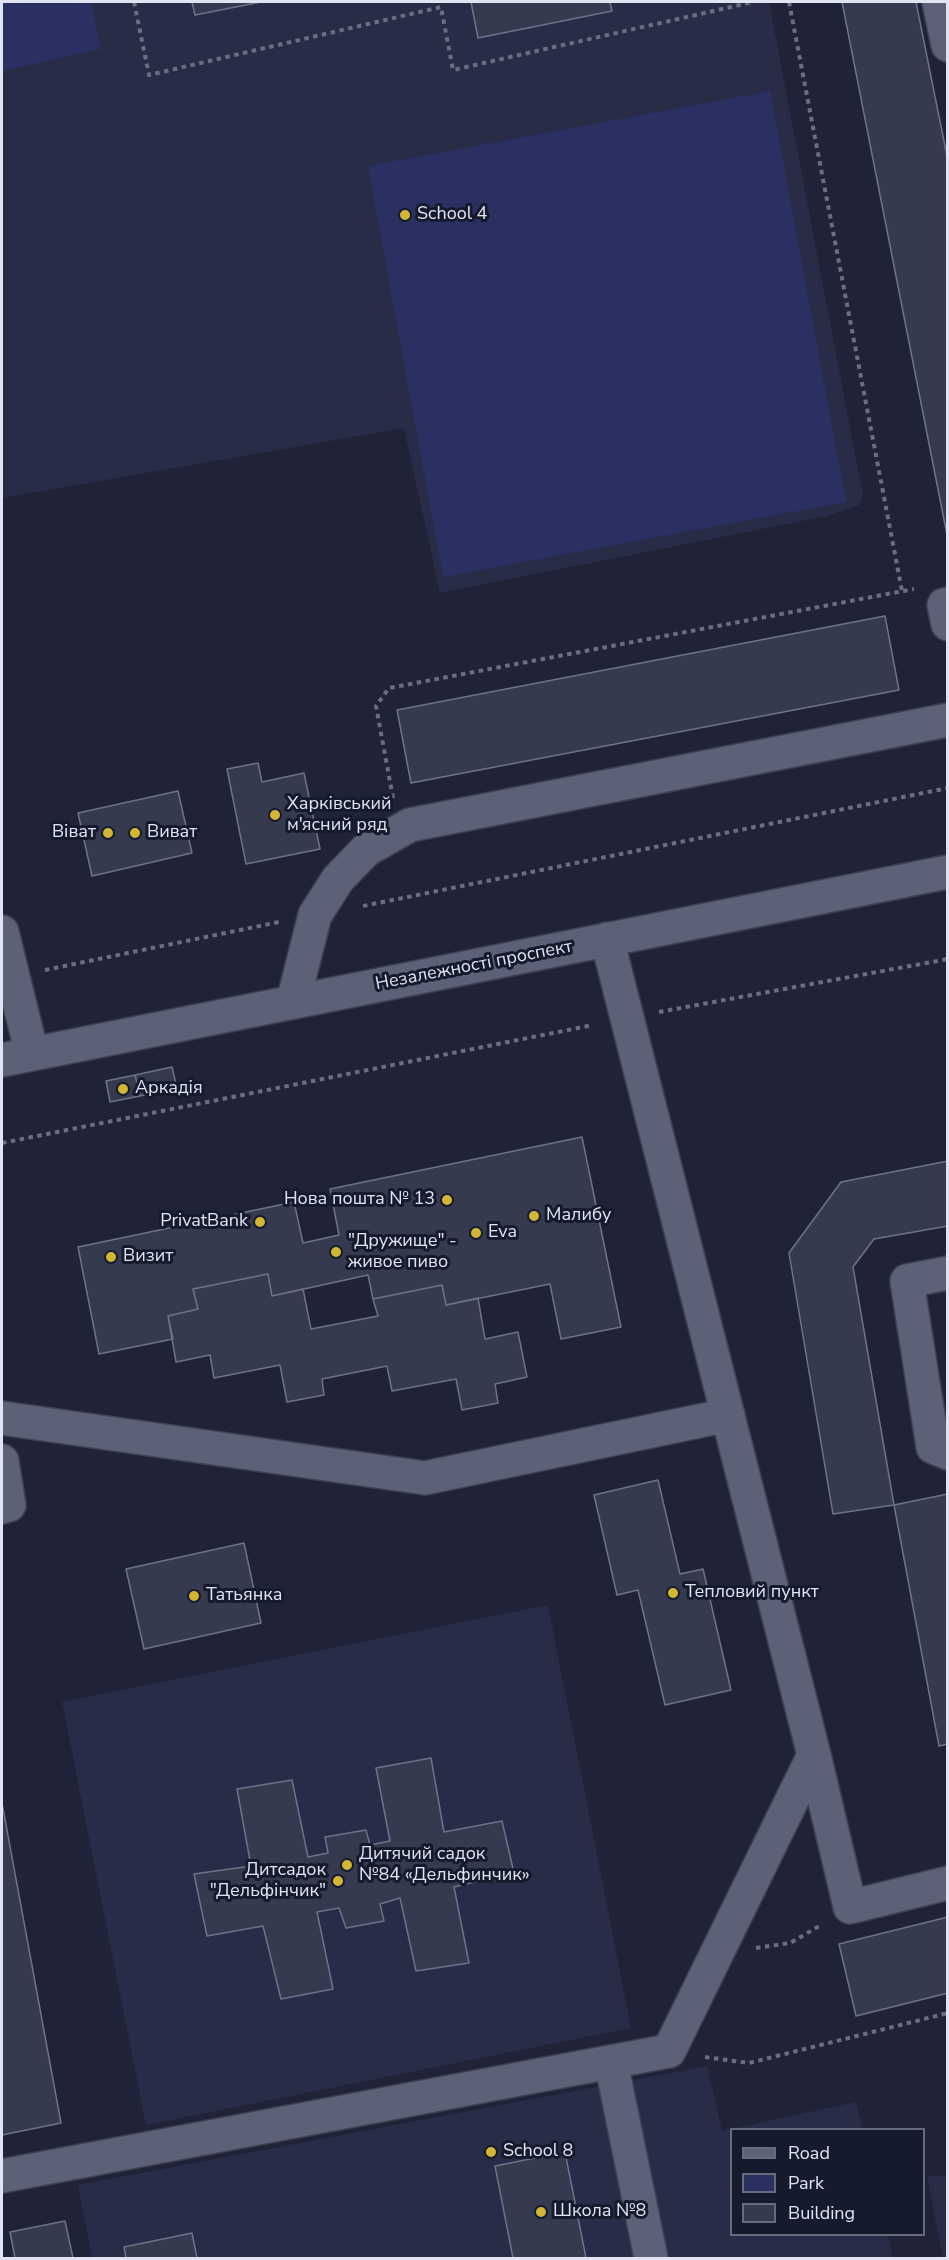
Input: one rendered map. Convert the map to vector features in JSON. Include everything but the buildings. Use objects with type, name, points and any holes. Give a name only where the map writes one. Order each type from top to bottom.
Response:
[{"type":"street","points":[[939,2],[948,45]]},
{"type":"street","points":[[936,596],[944,605],[948,624]]},
{"type":"street","points":[[293,1002],[315,915],[338,879],[366,850],[410,825],[948,720]]},
{"type":"street","name":"Незалежності проспект","points":[[17,1057],[948,872]]},
{"type":"street","points":[[2,932],[13,976],[17,1057]]},
{"type":"street","points":[[607,939],[814,1755],[850,1907],[948,1883]]},
{"type":"street","points":[[948,1273],[907,1281],[933,1447],[948,1453]]},
{"type":"street","points":[[2,1418],[425,1478],[728,1415]]},
{"type":"street","points":[[2,1461],[9,1505],[2,1507]]},
{"type":"street","points":[[2,2176],[669,2052],[814,1755]]},
{"type":"street","points":[[611,2062],[651,2259]]},
{"type":"path","points":[[134,2],[149,75],[441,7],[453,70],[753,2]]},
{"type":"path","points":[[789,2],[902,591]]},
{"type":"path","points":[[399,832],[376,706],[389,688],[902,591],[936,596]]},
{"type":"path","points":[[13,976],[948,788]]},
{"type":"path","points":[[2,1143],[627,1018],[948,959]]},
{"type":"path","points":[[717,1953],[790,1943],[850,1907]]},
{"type":"path","points":[[669,2052],[749,2063],[948,2013]]},
{"type":"shaded area","name":"School 4","points":[[2,2],[769,2],[863,496],[859,505],[827,516],[440,593],[404,428],[2,498]]},
{"type":"shaded area","name":"Дитячий садок №84 «Дельфинчик»","points":[[548,1605],[631,2028],[146,2125],[62,1702]]},
{"type":"shaded area","name":"School 8","points":[[707,2066],[722,2131],[730,2129],[730,2236],[888,2236],[893,2258],[92,2258],[78,2185]]},
{"type":"shaded area","name":"School 8","points":[[856,2102],[863,2128],[736,2128]]},
{"type":"shaded area","points":[[927,2176],[947,2176],[947,2258],[943,2258]]},
{"type":"green space","points":[[2,2],[91,2],[101,49],[2,71]]},
{"type":"green space","points":[[770,91],[846,502],[443,577],[368,166]]},
{"type":"place","name":"School 4","points":[[405,215]]},
{"type":"place","name":"Харківський м'ясний ряд","points":[[275,815]]},
{"type":"place","name":"Віват","points":[[108,833]]},
{"type":"place","name":"Виват","points":[[135,833]]},
{"type":"place","name":"Аркадія","points":[[123,1089]]},
{"type":"place","name":"Нова пошта № 13","points":[[447,1200]]},
{"type":"place","name":"Малибу","points":[[534,1216]]},
{"type":"place","name":"PrivatBank","points":[[260,1222]]},
{"type":"place","name":"Eva","points":[[476,1233]]},
{"type":"place","name":"\"Дружище\" - живое пиво","points":[[336,1252]]},
{"type":"place","name":"Визит","points":[[111,1257]]},
{"type":"place","name":"Тепловий пункт","points":[[673,1593]]},
{"type":"place","name":"Татьянка","points":[[194,1596]]},
{"type":"place","name":"Дитячий садок №84 «Дельфинчик»","points":[[347,1865]]},
{"type":"place","name":"Дитсадок \"Дельфінчик\"","points":[[338,1881]]},
{"type":"place","name":"School 8","points":[[491,2152]]},
{"type":"place","name":"Школа №8","points":[[541,2212]]}]
